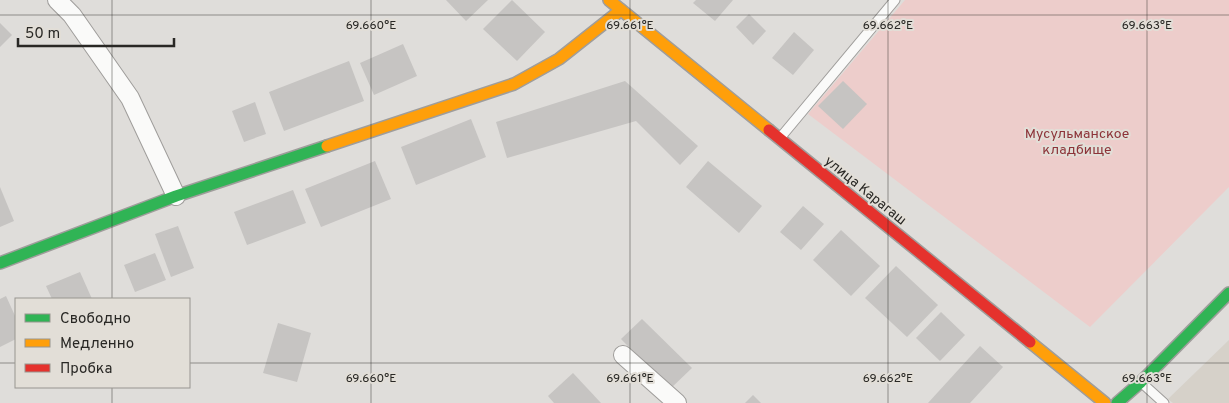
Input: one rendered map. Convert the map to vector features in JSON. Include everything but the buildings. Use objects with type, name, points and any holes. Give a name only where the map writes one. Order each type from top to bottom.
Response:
[{"type":"street","points":[[57,0],[72,15],[130,98],[176,196]]},
{"type":"street","name":"улица Карагаш","points":[[609,0],[1105,403]]},
{"type":"street","points":[[0,263],[176,196],[514,84],[559,59],[621,10]]},
{"type":"street","points":[[1117,403],[1222,305],[1229,293]]},
{"type":"street","points":[[623,355],[676,403]]},
{"type":"lane","points":[[779,138],[894,0]]},
{"type":"lane","points":[[1141,382],[1164,403]]},
{"type":"shaded area","points":[[1229,340],[1229,403],[1173,403],[1168,399]]},
{"type":"green space","name":"Мусульманское кладбище","points":[[905,0],[1229,0],[1229,187],[1090,327],[808,114]]},
{"type":"traffic: fast","points":[[0,263],[176,196],[327,146]]},
{"type":"traffic: fast","points":[[1117,403],[1141,382],[1229,293]]},
{"type":"traffic: slow","points":[[609,0],[769,130]]},
{"type":"traffic: slow","points":[[327,146],[514,84],[559,59],[621,10]]},
{"type":"traffic: slow","points":[[1030,342],[1105,403]]},
{"type":"traffic: jam","points":[[769,130],[1030,342]]}]
